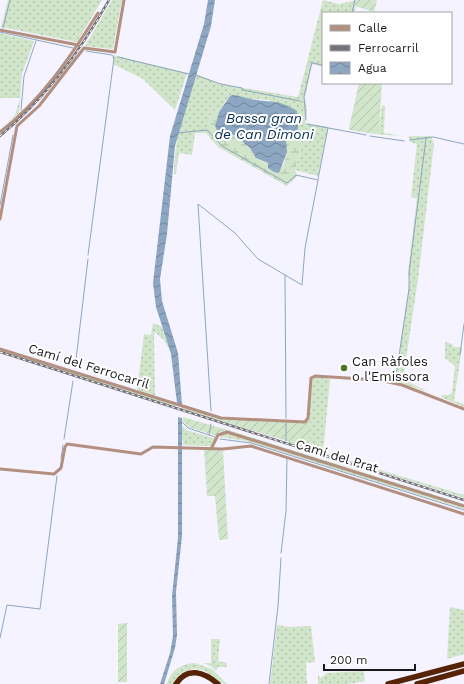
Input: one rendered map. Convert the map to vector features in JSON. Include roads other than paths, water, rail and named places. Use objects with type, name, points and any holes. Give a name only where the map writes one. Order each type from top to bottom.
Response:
[{"type":"highway","points":[[388,684],[464,664]]},
{"type":"highway","points":[[417,684],[464,671]]},
{"type":"highway","points":[[194,672],[204,676],[211,684]]},
{"type":"highway","points":[[176,684],[182,676],[194,672],[205,674],[218,684]]},
{"type":"street","points":[[0,218],[17,126],[39,106],[84,48],[115,52],[124,0]]},
{"type":"street","points":[[0,132],[33,101],[78,45],[98,13]]},
{"type":"street","points":[[0,30],[78,45]]},
{"type":"street","name":"Camí del Ferrocarril","points":[[0,349],[221,418],[305,422],[308,418],[310,383],[312,376],[379,380],[413,388],[464,409]]},
{"type":"street","name":"Camí del Prat","points":[[212,447],[218,435],[227,432],[464,506]]},
{"type":"street","points":[[0,469],[54,474],[61,468],[65,448],[68,444],[140,454],[154,447],[222,448],[251,446],[464,514]]},
{"type":"water","points":[[208,0],[215,0],[211,26],[175,146],[167,234],[160,279],[162,301],[178,353],[182,405],[177,403],[171,354],[156,307],[153,283],[170,136],[204,24]]},
{"type":"water","name":"Bassa gran de Can Dimoni","points":[[232,95],[279,103],[297,111],[298,128],[295,137],[288,137],[286,140],[287,152],[279,173],[268,168],[268,163],[256,158],[250,148],[235,135],[218,133],[215,126],[219,112]]},
{"type":"water","points":[[178,417],[182,418],[182,536],[176,592],[177,635],[175,648],[164,684],[160,684],[170,653],[173,636],[172,596],[178,538]]},
{"type":"waterway","points":[[3,28],[10,0]]},
{"type":"waterway","points":[[352,12],[355,0]]},
{"type":"waterway","points":[[0,32],[73,48]]},
{"type":"waterway","points":[[21,110],[24,76],[36,41]]},
{"type":"waterway","points":[[86,51],[112,55],[114,58],[88,255]]},
{"type":"waterway","points":[[118,57],[189,74]]},
{"type":"waterway","points":[[304,96],[312,62]]},
{"type":"waterway","points":[[312,63],[322,65]]},
{"type":"waterway","points":[[195,75],[221,84],[242,88],[243,90],[300,101]]},
{"type":"waterway","points":[[304,97],[306,120]]},
{"type":"waterway","points":[[307,124],[366,135]]},
{"type":"waterway","points":[[318,179],[328,128]]},
{"type":"waterway","points":[[177,133],[207,130],[222,146],[287,183],[296,175],[318,180],[305,248],[302,285],[258,259],[235,233],[198,204],[211,411]]},
{"type":"waterway","points":[[0,205],[13,135]]},
{"type":"waterway","points":[[370,136],[404,141]]},
{"type":"waterway","points":[[410,140],[433,137],[464,144]]},
{"type":"waterway","points":[[396,376],[409,289],[409,273],[426,138]]},
{"type":"waterway","points":[[75,368],[88,259]]},
{"type":"waterway","points":[[285,275],[286,418]]},
{"type":"waterway","points":[[460,355],[464,324]]},
{"type":"waterway","points":[[64,439],[73,381]]},
{"type":"waterway","points":[[182,422],[188,428],[215,437]]},
{"type":"waterway","points":[[209,435],[211,424]]},
{"type":"waterway","points":[[286,424],[286,441]]},
{"type":"waterway","points":[[220,439],[251,443],[464,510]]},
{"type":"waterway","points":[[61,459],[63,445]]},
{"type":"waterway","points":[[281,553],[286,511],[287,459]]},
{"type":"waterway","points":[[0,638],[7,605],[40,609],[57,476]]},
{"type":"waterway","points":[[269,684],[278,606],[281,558]]},
{"type":"railway","points":[[0,136],[32,106],[61,73],[86,38],[109,0]]},
{"type":"railway","points":[[0,352],[464,500]]},
{"type":"place","name":"Can Ràfoles o l'Emissora","points":[[344,368]]}]
